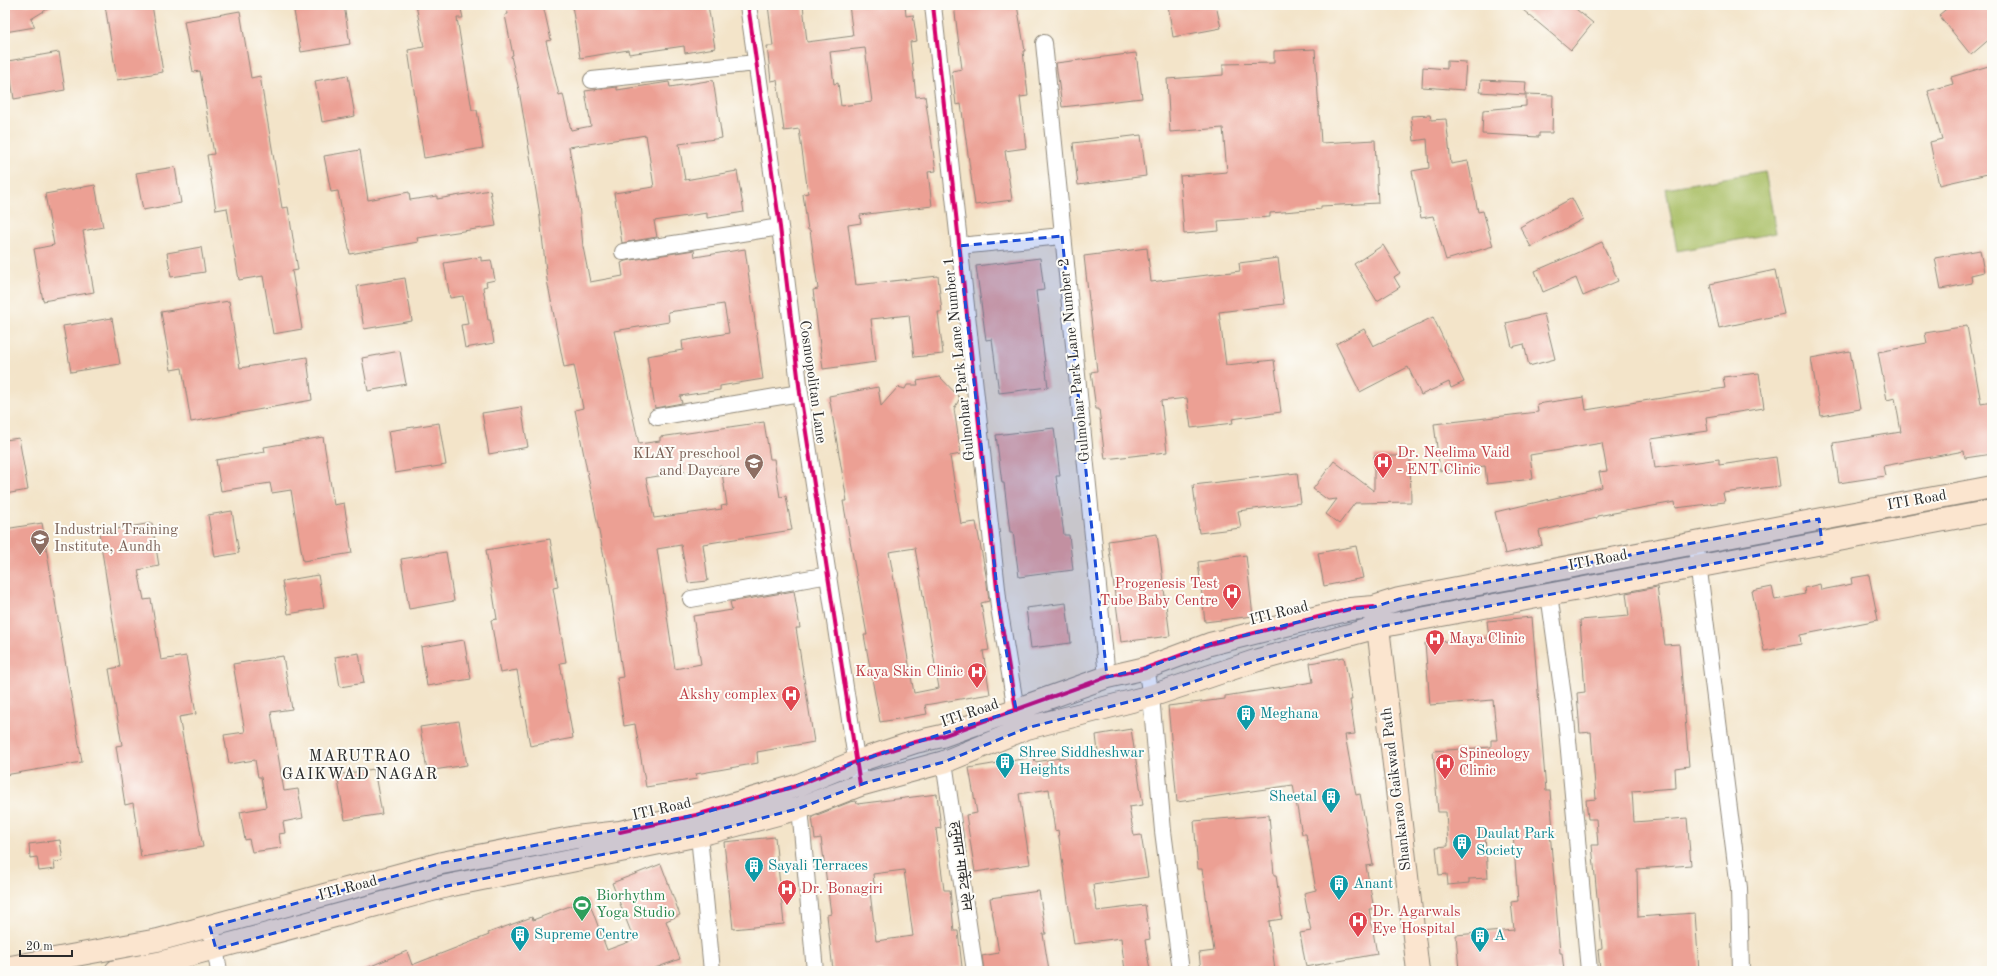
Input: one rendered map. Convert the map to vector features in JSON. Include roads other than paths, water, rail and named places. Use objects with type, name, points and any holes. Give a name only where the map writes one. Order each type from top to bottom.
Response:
[{"type":"main road","name":"ITI Road","points":[[1376,617],[1399,599],[1992,487]]},
{"type":"main road","name":"ITI Road","points":[[116,971],[163,962],[216,949],[447,886],[698,825],[800,808],[860,784],[944,762],[1027,728],[1151,696],[1258,660],[1376,617],[1549,594],[1992,511]]},
{"type":"main road","name":"ITI Road","points":[[5,968],[158,940],[442,863],[576,837],[698,825],[856,762],[915,742],[942,736],[1107,677],[1146,668],[1210,644],[1350,609],[1376,617]]},
{"type":"main road","name":"Shankarao Gaikwad Path","points":[[1376,617],[1418,971]]},
{"type":"street","name":"Cosmopolitan Lane","points":[[748,5],[780,227],[800,393],[860,784]]},
{"type":"street","name":"Gulmohar Park Lane Number 1","points":[[933,5],[999,607],[1016,710]]},
{"type":"street","name":"Gulmohar Park Lane Number 2","points":[[1044,43],[1107,677]]},
{"type":"street","points":[[592,80],[756,63]]},
{"type":"street","points":[[623,252],[780,227]]},
{"type":"street","points":[[959,246],[1062,236]]},
{"type":"street","points":[[657,417],[800,393]]},
{"type":"street","points":[[1818,520],[1822,543]]},
{"type":"street","points":[[1695,542],[1739,888],[1741,971]]},
{"type":"street","points":[[691,599],[829,575]]},
{"type":"street","points":[[1549,594],[1566,718],[1589,971]]},
{"type":"street","points":[[1146,668],[1151,696],[1163,831],[1181,971]]},
{"type":"street","name":"हनुमान मार्केट लेन","points":[[944,762],[975,971]]},
{"type":"street","points":[[800,808],[815,971]]},
{"type":"street","points":[[698,825],[712,971]]},
{"type":"street","points":[[210,927],[216,949],[219,971]]},
{"type":"place","name":"Dr. Neelima Vaid - ENT Clinic","points":[[1383,479]]},
{"type":"place","name":"KLAY preschool and Daycare","points":[[754,480]]},
{"type":"place","name":"Industrial Training Institute, Aundh","points":[[40,556]]},
{"type":"place","name":"Progenesis Test Tube Baby Centre","points":[[1232,610]]},
{"type":"place","name":"Maya Clinic","points":[[1435,656]]},
{"type":"place","name":"Kaya Skin Clinic","points":[[977,689]]},
{"type":"place","name":"Akshy complex","points":[[791,712]]},
{"type":"place","name":"Meghana","points":[[1246,731]]},
{"type":"place","name":"Shree Siddheshwar Heights","points":[[1005,779]]},
{"type":"place","name":"Spineology Clinic","points":[[1445,780]]},
{"type":"place","name":"Sheetal","points":[[1331,814]]},
{"type":"place","name":"Daulat Park Society","points":[[1462,860]]},
{"type":"place","name":"Sayali Terraces","points":[[754,883]]},
{"type":"place","name":"Anant","points":[[1339,901]]},
{"type":"place","name":"Dr. Bonagiri","points":[[787,906]]},
{"type":"place","name":"Biorhythm Yoga Studio","points":[[582,922]]},
{"type":"place","name":"Dr. Agarwals Eye Hospital","points":[[1358,938]]},
{"type":"place","name":"Supreme Centre","points":[[520,952]]},
{"type":"place","name":"A","points":[[1480,953]]},
{"type":"district","name":"MARUTRAO GAIKWAD NAGAR","points":[[360,766]]}]
